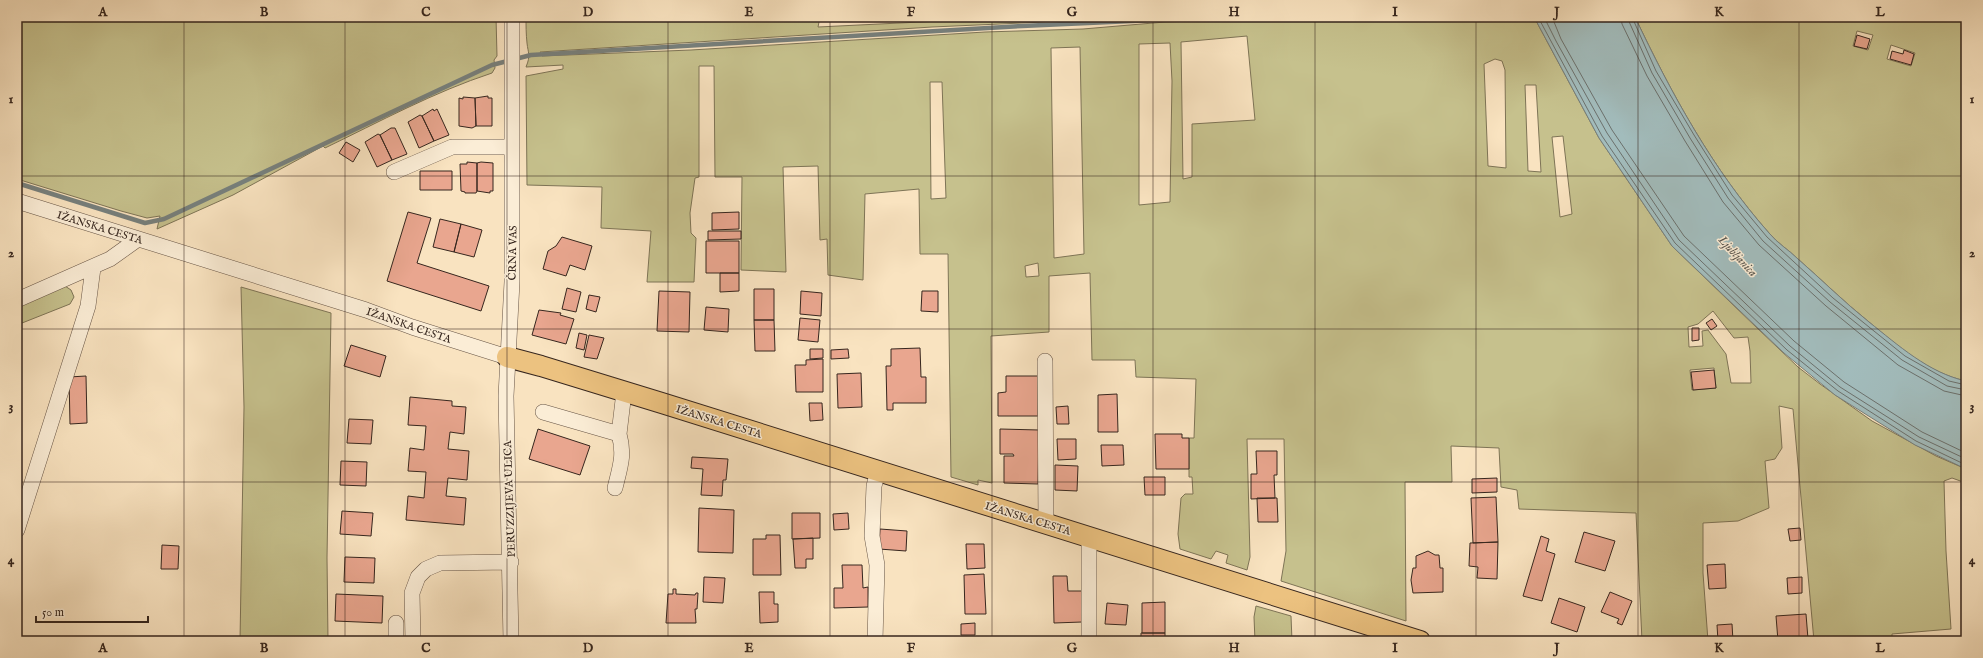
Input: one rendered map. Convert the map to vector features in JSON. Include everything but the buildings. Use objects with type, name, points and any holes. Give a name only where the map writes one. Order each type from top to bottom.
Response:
[{"type":"main road","name":"IŽANSKA CESTA","points":[[507,358],[541,366],[1420,641]]},
{"type":"street","name":"ČRNA VAS","points":[[507,358],[512,282],[512,17]]},
{"type":"street","points":[[394,172],[452,147],[512,147]]},
{"type":"street","name":"IŽANSKA CESTA","points":[[17,201],[366,310],[412,327],[507,358]]},
{"type":"street","points":[[17,300],[110,260],[138,239]]},
{"type":"street","points":[[17,530],[88,306],[93,268]]},
{"type":"street","name":"PERUZZIJEVA ULICA","points":[[507,358],[511,641]]},
{"type":"street","points":[[1045,361],[1046,523]]},
{"type":"street","points":[[615,488],[622,460],[623,448],[619,434],[624,392]]},
{"type":"street","points":[[544,412],[619,434]]},
{"type":"street","points":[[875,641],[877,565],[872,536],[874,486],[878,471]]},
{"type":"street","points":[[1089,537],[1089,641]]},
{"type":"street","points":[[413,641],[412,593],[418,577],[426,569],[440,563],[511,562]]},
{"type":"street","points":[[396,623],[396,641]]},
{"type":"shaded area","points":[[17,17],[496,17],[497,56],[494,60],[495,68],[492,73],[428,98],[325,148],[323,146],[233,195],[157,229],[160,216],[147,218],[17,179]]},
{"type":"shaded area","points":[[526,17],[820,17],[818,27],[941,21],[941,17],[1158,17],[932,27],[540,52],[542,56],[691,50],[985,32],[1083,29],[1165,22],[1310,17],[1534,17],[1599,138],[1672,246],[1798,367],[1820,384],[1872,421],[1936,456],[1966,469],[1966,483],[1952,478],[1944,481],[1946,551],[1951,629],[1892,634],[1892,641],[1814,641],[1793,409],[1779,406],[1782,448],[1775,459],[1765,461],[1769,508],[1738,521],[1703,523],[1703,573],[1708,641],[1642,641],[1636,513],[1519,509],[1517,490],[1501,487],[1499,448],[1451,446],[1452,482],[1405,482],[1406,621],[1281,581],[1286,551],[1284,439],[1247,439],[1250,557],[1247,570],[1226,563],[1228,555],[1216,551],[1211,559],[1180,549],[1178,534],[1181,498],[1185,494],[1193,494],[1192,477],[1189,477],[1189,438],[1194,438],[1196,379],[1136,377],[1135,360],[1092,360],[1090,273],[1049,276],[1049,332],[991,336],[992,483],[978,480],[978,485],[951,477],[948,254],[920,254],[919,189],[865,194],[863,280],[828,275],[827,239],[820,240],[818,166],[783,167],[786,272],[741,270],[742,177],[715,177],[714,66],[699,66],[699,177],[695,178],[690,213],[691,233],[696,238],[694,282],[647,282],[651,231],[601,228],[602,187],[527,185],[526,76],[563,69],[563,65],[526,67],[529,57]],"holes":[[[1247,36],[1255,120],[1192,124],[1192,177],[1183,179],[1181,42]],[[1170,43],[1172,81],[1170,202],[1139,205],[1139,44]],[[1080,47],[1084,254],[1054,258],[1051,48]],[[1495,59],[1502,61],[1505,70],[1506,168],[1488,166],[1484,64]],[[930,82],[942,82],[946,198],[931,199]],[[1525,85],[1536,85],[1541,172],[1528,171]],[[1563,136],[1572,214],[1560,217],[1552,137]],[[1038,263],[1039,276],[1026,277],[1025,266]],[[1713,311],[1734,338],[1748,337],[1751,383],[1731,383],[1726,354],[1708,330],[1702,331],[1703,346],[1689,347],[1688,327],[1698,324]],[[1714,368],[1716,388],[1692,390],[1690,370]]]},
{"type":"shaded area","points":[[1635,17],[1966,17],[1966,381],[1939,372],[1914,358],[1851,307],[1772,237],[1749,209],[1711,157],[1678,102]],"holes":[[[1857,31],[1873,35],[1868,50],[1853,46]],[[1891,45],[1915,53],[1911,66],[1887,59]]]},
{"type":"shaded area","points":[[65,286],[71,290],[74,297],[70,304],[17,325],[17,304]]},
{"type":"shaded area","points":[[241,287],[331,313],[327,558],[328,641],[240,641],[244,407]]},
{"type":"shaded area","points":[[1256,606],[1291,616],[1292,641],[1255,641],[1254,617]]},
{"type":"water","name":"Ljubljanica","points":[[1534,17],[1635,17],[1663,74],[1694,130],[1711,157],[1749,209],[1772,237],[1851,307],[1903,349],[1939,372],[1966,381],[1966,469],[1915,445],[1835,395],[1784,353],[1672,246],[1599,138]]},
{"type":"waterway","points":[[17,183],[145,223],[164,219],[492,65],[531,55],[1022,26],[1220,17]]}]
